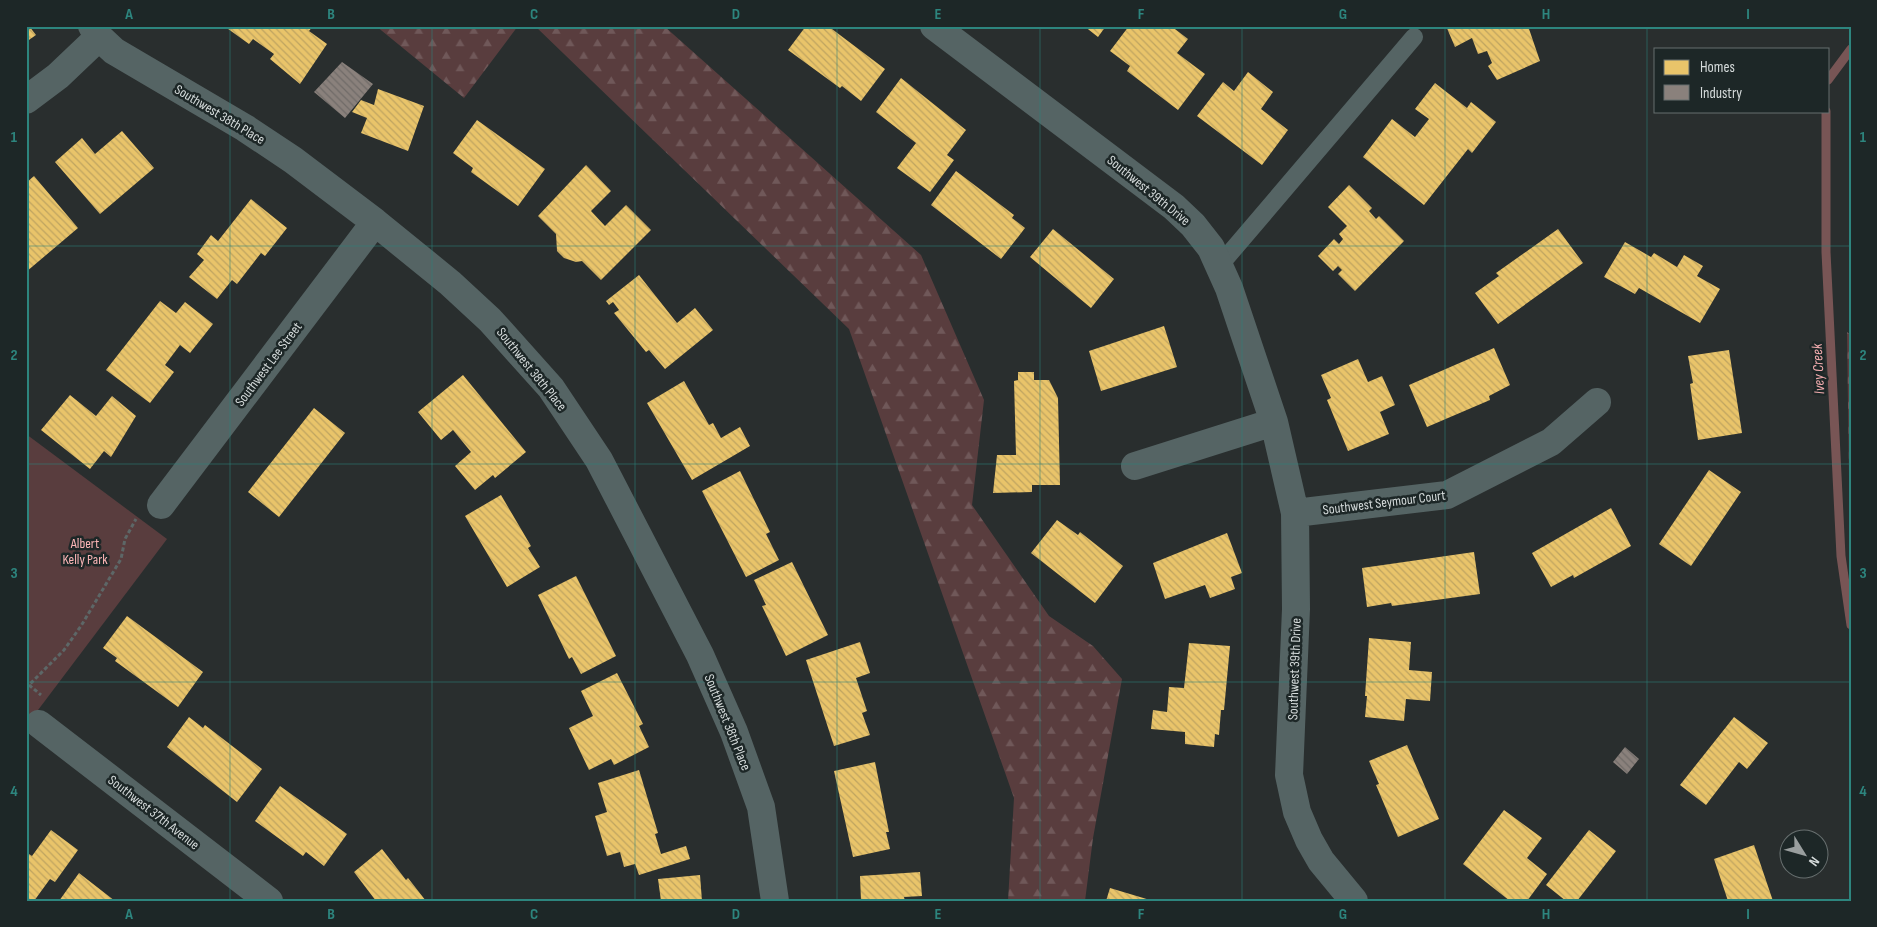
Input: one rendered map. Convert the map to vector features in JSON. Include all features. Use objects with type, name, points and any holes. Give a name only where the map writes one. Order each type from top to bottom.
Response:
[{"type":"street","name":"Southwest 39th Drive","points":[[934,26],[1174,207],[1193,225],[1211,248],[1229,288],[1274,422],[1295,513],[1296,609],[1289,775],[1297,812],[1309,840],[1321,861],[1354,901]]},
{"type":"street","points":[[26,100],[58,76],[96,32]]},
{"type":"street","name":"Southwest 38th Place","points":[[96,32],[122,56],[261,139],[376,222],[450,283],[517,348],[551,388],[599,460],[700,655],[734,732],[761,807],[775,901]]},
{"type":"street","name":"Southwest Lee Street","points":[[161,505],[376,222]]},
{"type":"street","name":"Southwest Seymour Court","points":[[1295,513],[1448,495],[1551,442],[1597,402]]},
{"type":"street","points":[[1135,466],[1274,422]]},
{"type":"street","name":"Southwest 37th Avenue","points":[[39,724],[268,901]]},
{"type":"lane","points":[[1219,266],[1414,36]]},
{"type":"path","points":[[26,688],[64,650],[81,626],[99,592],[121,559],[125,539],[150,496],[161,505]]},
{"type":"green space","points":[[376,26],[518,26],[464,98]]},
{"type":"green space","points":[[535,26],[664,26],[921,255],[984,400],[972,505],[1049,616],[1093,646],[1122,679],[1093,838],[1085,901],[1008,901],[1014,798],[849,329]]},
{"type":"green space","points":[[1847,332],[1851,335],[1851,550],[1850,549]]},
{"type":"green space","name":"Albert Kelly Park","points":[[26,434],[167,539],[26,726]]},
{"type":"building: Homes","points":[[26,26],[29,26],[36,35],[26,42]]},
{"type":"building: Homes","points":[[224,26],[313,26],[309,31],[327,44],[300,84],[270,59],[274,54],[253,39],[249,44]]},
{"type":"building: Homes","points":[[806,26],[828,26],[885,69],[861,101],[788,50]]},
{"type":"building: Homes","points":[[1084,26],[1106,26],[1098,37]]},
{"type":"building: Homes","points":[[1129,26],[1171,26],[1188,39],[1177,53],[1205,74],[1178,110],[1127,71],[1130,66],[1110,51]]},
{"type":"building: Homes","points":[[1446,26],[1528,26],[1540,61],[1497,80],[1488,66],[1492,63],[1487,51],[1478,54],[1472,38],[1455,47]]},
{"type":"building: Homes","points":[[1248,72],[1273,92],[1261,109],[1288,130],[1262,165],[1197,116],[1223,82],[1234,91]]},
{"type":"building: Homes","points":[[901,78],[966,130],[947,155],[954,160],[930,192],[897,168],[916,143],[876,112]]},
{"type":"building: Homes","points":[[1435,83],[1467,108],[1471,102],[1496,122],[1472,153],[1468,149],[1424,205],[1363,157],[1392,119],[1415,137],[1429,119],[1415,109]]},
{"type":"building: Homes","points":[[378,89],[424,106],[408,151],[361,133],[367,118],[352,112],[361,100],[374,105]]},
{"type":"building: Homes","points":[[477,120],[545,169],[518,206],[471,172],[473,168],[453,153]]},
{"type":"building: Homes","points":[[122,131],[154,168],[100,214],[55,162],[82,138],[95,154]]},
{"type":"building: Homes","points":[[586,165],[611,191],[591,211],[605,226],[626,205],[651,230],[601,280],[582,261],[576,262],[564,258],[557,251],[556,234],[538,216]]},
{"type":"building: Homes","points":[[956,171],[1014,215],[1012,218],[1025,228],[1001,259],[931,205]]},
{"type":"building: Homes","points":[[34,176],[78,228],[26,272],[26,183]]},
{"type":"building: Homes","points":[[1349,185],[1372,208],[1369,211],[1376,219],[1379,216],[1404,241],[1355,291],[1338,274],[1342,270],[1338,266],[1333,271],[1318,256],[1334,239],[1339,244],[1343,239],[1339,234],[1347,226],[1328,207]]},
{"type":"building: Homes","points":[[251,199],[287,228],[265,256],[261,253],[237,284],[232,280],[217,299],[189,277],[204,260],[197,254],[211,235],[218,241]]},
{"type":"building: Homes","points":[[1053,229],[1114,279],[1091,308],[1030,257]]},
{"type":"building: Homes","points":[[1558,229],[1583,263],[1498,324],[1475,293],[1499,276],[1496,273]]},
{"type":"building: Homes","points":[[1625,242],[1651,257],[1654,253],[1677,267],[1684,255],[1703,266],[1697,276],[1720,289],[1700,323],[1639,288],[1635,294],[1604,277]]},
{"type":"building: Homes","points":[[639,275],[677,323],[695,308],[713,330],[665,369],[649,350],[646,352],[614,313],[619,310],[613,302],[609,305],[606,301]]},
{"type":"building: Homes","points":[[160,301],[176,313],[185,302],[213,324],[190,353],[180,345],[165,365],[174,372],[150,403],[106,370]]},
{"type":"building: Homes","points":[[1164,326],[1177,367],[1101,391],[1089,351]]},
{"type":"building: Homes","points":[[1494,348],[1510,385],[1489,396],[1490,400],[1427,427],[1409,385]]},
{"type":"building: Homes","points":[[1729,350],[1742,433],[1698,440],[1690,384],[1693,383],[1688,356]]},
{"type":"building: Homes","points":[[1358,359],[1368,382],[1382,376],[1395,405],[1380,412],[1389,434],[1348,451],[1327,400],[1331,398],[1321,375]]},
{"type":"building: Homes","points":[[1018,372],[1034,372],[1034,380],[1049,380],[1058,398],[1060,485],[1032,485],[1032,492],[993,493],[997,455],[1016,455],[1014,381],[1018,380]]},
{"type":"building: Homes","points":[[463,375],[526,452],[495,478],[493,475],[475,490],[455,466],[471,452],[453,430],[441,440],[418,412]]},
{"type":"building: Homes","points":[[684,381],[709,425],[713,423],[721,438],[740,427],[750,446],[692,480],[647,403]]},
{"type":"building: Homes","points":[[70,395],[96,416],[112,396],[136,416],[111,457],[104,451],[90,469],[41,430]]},
{"type":"building: Homes","points":[[314,408],[345,433],[279,517],[248,492]]},
{"type":"building: Homes","points":[[1709,470],[1741,492],[1691,566],[1659,544]]},
{"type":"building: Homes","points":[[740,471],[770,532],[766,534],[779,560],[746,577],[702,491]]},
{"type":"building: Homes","points":[[501,495],[531,546],[528,548],[540,567],[507,587],[465,516]]},
{"type":"building: Homes","points":[[1611,508],[1631,546],[1574,578],[1573,575],[1551,587],[1532,553]]},
{"type":"building: Homes","points":[[1057,520],[1078,535],[1080,532],[1123,566],[1095,603],[1031,553]]},
{"type":"building: Homes","points":[[1227,533],[1242,573],[1231,577],[1235,589],[1210,598],[1205,585],[1165,599],[1153,563]]},
{"type":"building: Homes","points":[[1474,552],[1480,594],[1392,606],[1391,603],[1367,607],[1362,568]]},
{"type":"building: Homes","points":[[792,562],[828,635],[786,656],[762,606],[766,605],[754,580]]},
{"type":"building: Homes","points":[[576,576],[616,656],[581,674],[572,657],[569,659],[538,595]]},
{"type":"building: Homes","points":[[127,616],[203,672],[178,707],[115,661],[117,658],[103,648]]},
{"type":"building: Homes","points":[[1369,638],[1411,642],[1409,670],[1432,672],[1430,701],[1406,699],[1404,721],[1365,717]]},
{"type":"building: Homes","points":[[860,642],[870,673],[856,678],[867,711],[862,713],[870,735],[834,746],[806,660]]},
{"type":"building: Homes","points":[[1189,643],[1230,646],[1224,710],[1221,710],[1219,735],[1215,734],[1214,747],[1185,744],[1185,732],[1151,729],[1153,710],[1167,712],[1169,687],[1184,688]]},
{"type":"building: Homes","points":[[617,673],[643,724],[639,726],[649,747],[614,765],[611,759],[589,770],[569,728],[593,716],[581,691]]},
{"type":"building: Homes","points":[[189,717],[203,728],[205,725],[262,769],[237,802],[167,747]]},
{"type":"building: Homes","points":[[1734,717],[1768,743],[1747,769],[1739,762],[1706,805],[1680,785]]},
{"type":"building: Homes","points":[[1407,745],[1439,819],[1398,837],[1376,785],[1379,784],[1369,761]]},
{"type":"building: Homes","points":[[875,762],[889,832],[886,832],[890,849],[853,857],[834,771]]},
{"type":"building: Homes","points":[[639,770],[658,833],[655,834],[661,854],[686,846],[690,859],[639,875],[635,864],[624,867],[620,852],[607,856],[595,816],[607,812],[598,783]]},
{"type":"building: Homes","points":[[280,786],[347,834],[324,866],[306,852],[303,856],[255,821]]},
{"type":"building: Homes","points":[[1504,810],[1542,838],[1527,858],[1547,874],[1527,901],[1510,901],[1463,864]]},
{"type":"building: Homes","points":[[51,830],[78,850],[55,882],[50,879],[34,901],[26,901],[26,852],[32,856]]},
{"type":"building: Homes","points":[[1589,830],[1616,851],[1577,901],[1566,901],[1546,885]]},
{"type":"building: Homes","points":[[1754,845],[1773,901],[1728,901],[1714,859]]},
{"type":"building: Homes","points":[[382,849],[406,880],[408,878],[426,901],[376,901],[354,872]]},
{"type":"building: Homes","points":[[920,872],[922,896],[904,897],[905,901],[861,901],[860,876]]},
{"type":"building: Homes","points":[[79,873],[115,901],[59,901]]},
{"type":"building: Homes","points":[[700,875],[702,901],[661,901],[658,879]]},
{"type":"building: Homes","points":[[1110,888],[1150,900],[1150,901],[1106,901]]},
{"type":"building: Industry","points":[[342,62],[373,84],[345,118],[314,92]]},
{"type":"building: Industry","points":[[1625,747],[1639,759],[1627,774],[1613,762]]},
{"type":"waterway","name":"Ivey Creek","points":[[1830,77],[1851,49]]},
{"type":"waterway","name":"Ivey Creek","points":[[1826,112],[1826,252],[1841,556],[1851,625]]}]
